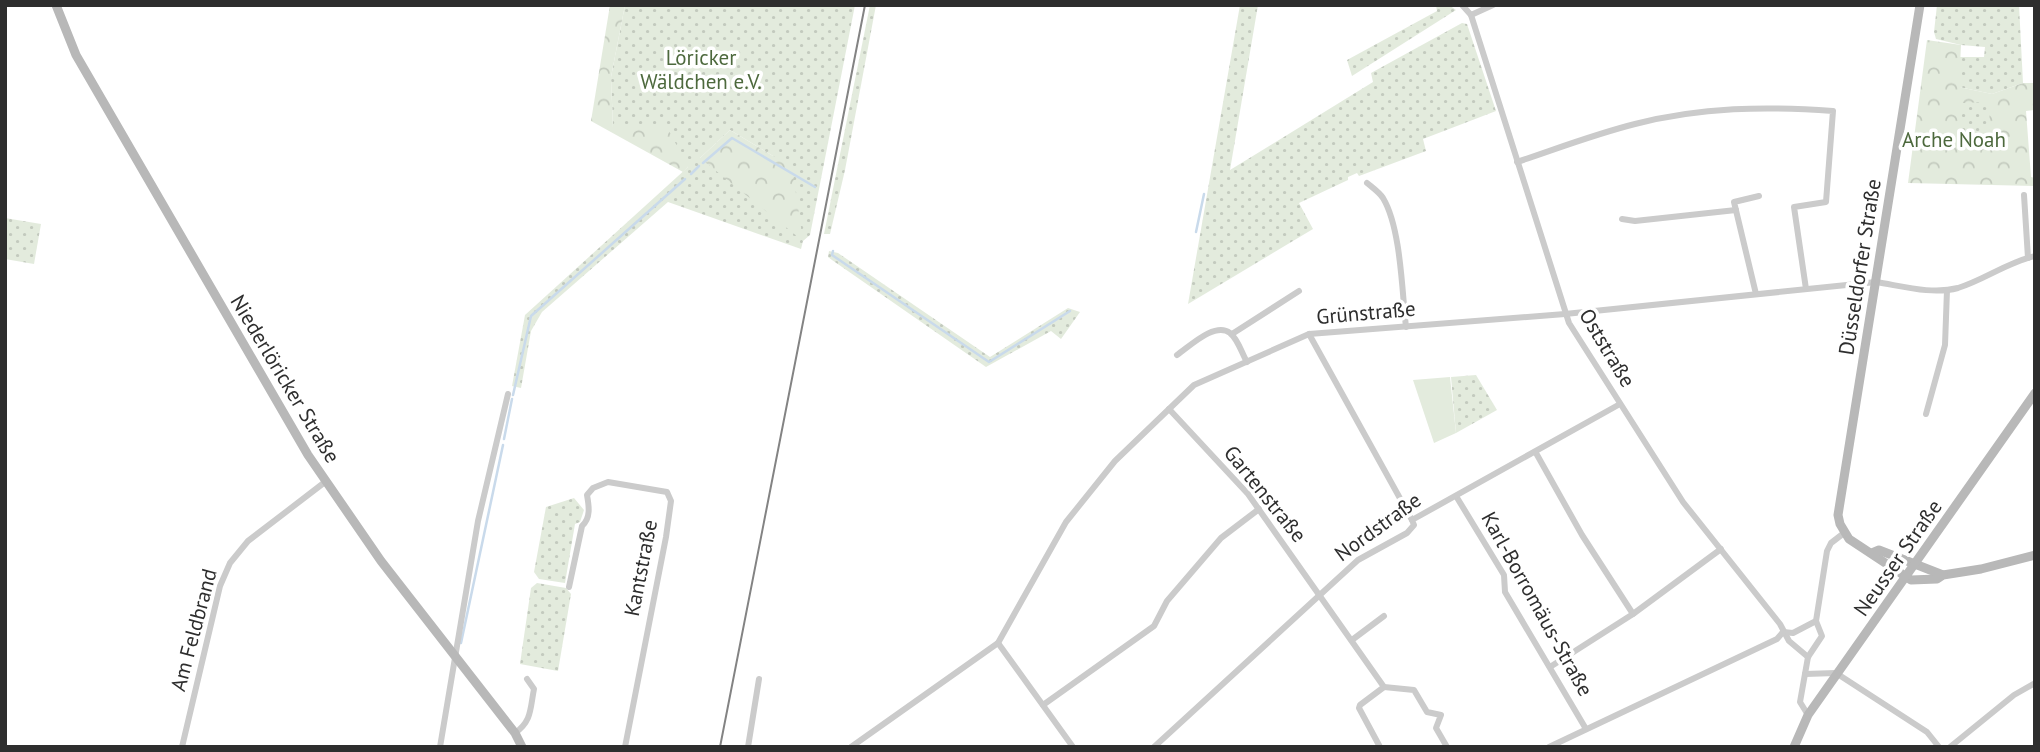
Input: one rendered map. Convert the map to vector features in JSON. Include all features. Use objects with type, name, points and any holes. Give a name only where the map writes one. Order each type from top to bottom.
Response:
[{"type":"main road","name":"Niederlöricker Straße","points":[[56,5],[65,33],[85,71],[325,482],[381,561],[455,655],[522,747]]},
{"type":"main road","name":"Düsseldorfer Straße","points":[[1844,533],[1840,524],[1839,508],[1920,5]]},
{"type":"main road","name":"Neusser Straße","points":[[1794,747],[1808,715],[1836,673],[2035,393]]},
{"type":"main road","points":[[1844,533],[1872,553],[1876,559],[1906,578],[1923,581],[2035,555]]},
{"type":"main road","points":[[1872,553],[1879,550],[1943,575]]},
{"type":"street","name":"Oststraße","points":[[1462,5],[1471,15],[1572,330],[1684,502],[1780,624],[1783,632]]},
{"type":"street","points":[[1471,15],[1493,5]]},
{"type":"street","points":[[1517,162],[1633,124],[1664,118],[1745,107],[1833,111],[1826,202],[1794,207],[1806,289]]},
{"type":"street","points":[[1367,183],[1380,194],[1388,211],[1399,260],[1406,327]]},
{"type":"street","points":[[1926,414],[1945,345],[1947,290],[1976,281],[2031,257],[2024,195]]},
{"type":"street","points":[[1756,294],[1734,202],[1759,196]]},
{"type":"street","points":[[1622,219],[1635,221],[1736,210]]},
{"type":"street","name":"Grünstraße","points":[[998,643],[1066,522],[1115,461],[1194,386],[1309,334],[1565,314],[1876,282],[1923,290],[1947,290]]},
{"type":"street","points":[[1232,334],[1299,291]]},
{"type":"street","points":[[1177,355],[1210,332],[1223,330],[1232,334],[1247,362]]},
{"type":"street","points":[[1309,334],[1412,520]]},
{"type":"street","points":[[440,747],[478,521],[508,394]]},
{"type":"street","name":"Nordstraße","points":[[1154,747],[1358,560],[1407,533],[1414,524],[1412,520],[1620,404]]},
{"type":"street","name":"Gartenstraße","points":[[1169,409],[1248,494],[1384,687]]},
{"type":"street","points":[[1536,453],[1582,535],[1633,614]]},
{"type":"street","name":"Am Feldbrand","points":[[182,747],[220,586],[230,563],[248,541],[325,482]]},
{"type":"street","name":"Kantstraße","points":[[569,587],[582,526],[586,522],[589,507],[587,495],[593,488],[608,482],[667,492],[671,501],[666,537],[625,747]]},
{"type":"street","name":"Karl-Borromäus-Straße","points":[[1456,496],[1504,575],[1505,592],[1586,729]]},
{"type":"street","points":[[1043,705],[1154,626],[1167,601],[1220,538],[1259,509]]},
{"type":"street","points":[[1808,715],[1800,702],[1808,657],[1822,636],[1816,621],[1827,551],[1831,543],[1844,533]]},
{"type":"street","points":[[1550,667],[1633,614],[1721,549]]},
{"type":"street","points":[[1352,640],[1384,616]]},
{"type":"street","points":[[1783,632],[1793,633],[1816,621]]},
{"type":"street","points":[[1783,632],[1789,641],[1808,657]]},
{"type":"street","points":[[1549,747],[1777,639],[1783,632]]},
{"type":"street","points":[[850,747],[998,643],[1073,747]]},
{"type":"street","points":[[1805,674],[1836,673],[1927,732],[1939,747]]},
{"type":"street","points":[[514,733],[528,721],[534,690],[527,679]]},
{"type":"street","points":[[748,747],[759,679]]},
{"type":"street","points":[[1950,747],[2014,695],[2035,683]]},
{"type":"street","points":[[1380,747],[1359,708],[1384,687],[1414,691],[1427,712],[1441,715],[1436,728],[1447,747]]},
{"type":"green space","points":[[610,5],[625,5],[611,77],[613,128],[667,127],[688,167],[683,172],[591,121]]},
{"type":"green space","name":"Löricker Wäldchen e.V.","points":[[625,5],[855,5],[810,235],[803,241],[801,249],[668,202],[542,312],[531,331],[521,388],[512,386],[525,315],[688,167],[613,128],[611,77]],"holes":[[[730,130],[773,156],[700,158]]]},
{"type":"green space","points":[[870,5],[876,5],[845,170],[830,234],[824,234]]},
{"type":"green space","points":[[1240,5],[1258,5],[1230,170],[1373,82],[1371,73],[1462,23],[1467,24],[1496,111],[1423,139],[1426,151],[1359,176],[1357,173],[1299,203],[1313,229],[1188,304]]},
{"type":"green space","points":[[1436,5],[1449,5],[1456,10],[1352,76],[1347,60],[1437,11]]},
{"type":"green space","points":[[1937,5],[2019,5],[2023,83],[1992,94],[1959,87],[1992,98],[1996,184],[1909,182],[1959,57],[1984,57],[1985,47],[1936,39],[1934,32]]},
{"type":"green space","name":"Arche Noah","points":[[1927,40],[1961,45],[1959,87],[1992,94],[2023,83],[2035,83],[2035,110],[2026,111],[2031,177],[2035,178],[2035,186],[1908,183]],"holes":[[[1989,102],[1990,135],[1980,135],[1979,148],[1961,149],[1961,103]]]},
{"type":"green space","points":[[730,130],[773,156],[791,160],[803,241],[700,158]]},
{"type":"green space","points":[[5,218],[41,224],[34,264],[5,259]]},
{"type":"green space","points":[[829,251],[838,253],[990,357],[1068,308],[1080,312],[1061,339],[1051,331],[986,367],[832,260],[828,257]]},
{"type":"green space","points":[[1476,375],[1497,410],[1456,433],[1451,377]]},
{"type":"green space","points":[[1450,377],[1456,433],[1434,443],[1413,380]]},
{"type":"green space","points":[[574,498],[584,510],[580,522],[575,524],[565,583],[539,579],[534,572],[546,507]]},
{"type":"green space","points":[[537,583],[566,588],[571,594],[558,671],[520,664],[531,588]]},
{"type":"waterway","points":[[703,163],[732,138],[815,187]]},
{"type":"waterway","points":[[691,174],[699,166]]},
{"type":"waterway","points":[[513,395],[531,316],[685,179]]},
{"type":"waterway","points":[[1196,232],[1204,194]]},
{"type":"waterway","points":[[833,251],[832,255],[989,362],[1070,311]]},
{"type":"waterway","points":[[504,439],[512,399]]},
{"type":"waterway","points":[[461,643],[503,445]]},
{"type":"tram line","points":[[720,747],[865,5]]}]
